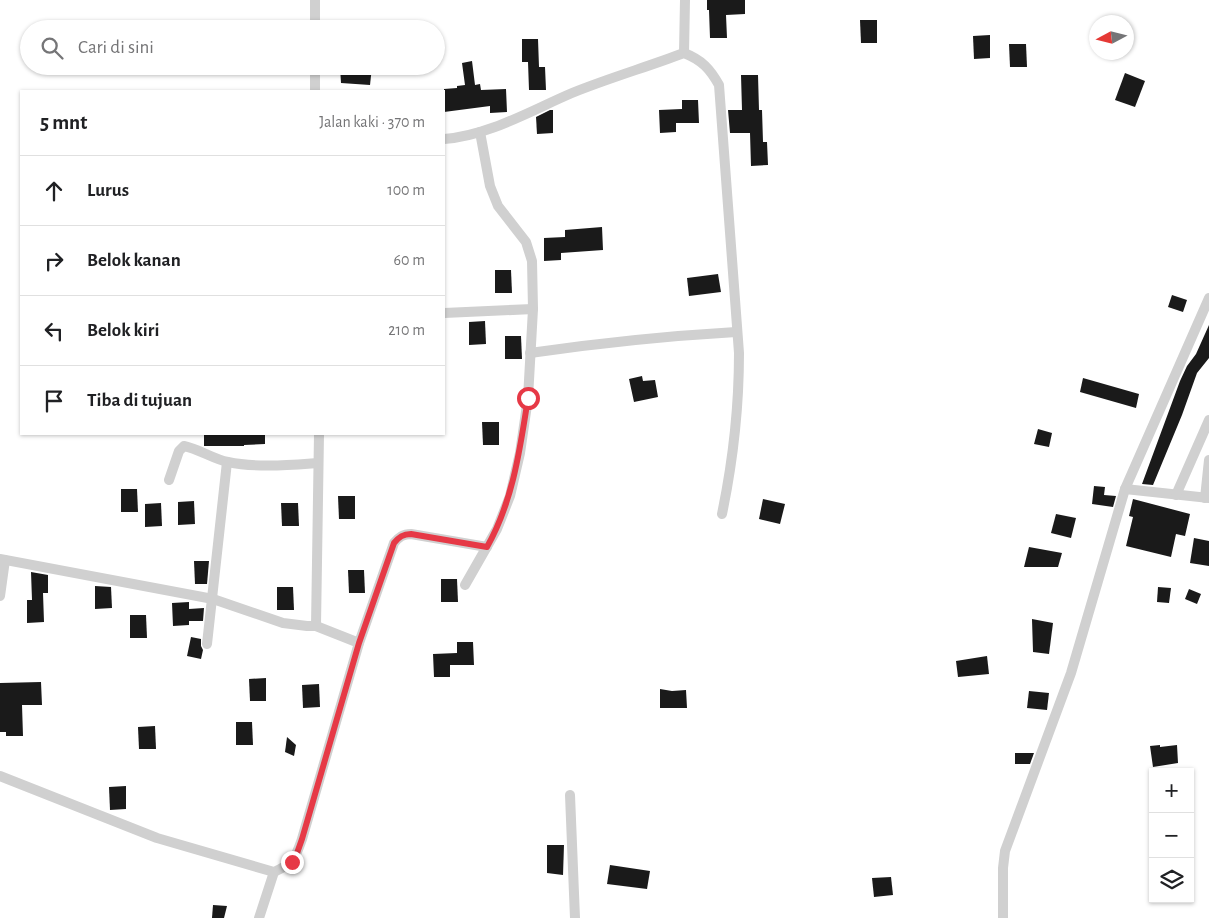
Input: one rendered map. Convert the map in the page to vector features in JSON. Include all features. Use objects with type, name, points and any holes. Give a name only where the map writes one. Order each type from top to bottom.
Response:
[{"type":"street","points":[[315,0],[315,20]]},
{"type":"street","points":[[684,0],[684,54]]},
{"type":"street","points":[[445,139],[480,132],[574,93],[684,54],[698,60],[710,70],[719,85],[739,353],[738,393],[728,481],[722,514]]},
{"type":"street","points":[[315,75],[315,90]]},
{"type":"street","points":[[465,584],[497,529],[510,496],[520,453],[528,398],[533,309],[532,261],[526,242],[498,206],[490,186],[480,132]]},
{"type":"street","points":[[1002,918],[1005,851],[1071,673],[1126,489],[1209,298]]},
{"type":"street","points":[[445,313],[533,309]]},
{"type":"street","points":[[530,353],[667,336],[736,332]]},
{"type":"street","points":[[1176,495],[1209,420]]},
{"type":"street","points":[[316,626],[319,435]]},
{"type":"street","points":[[168,480],[179,451],[184,446],[227,462],[265,464],[318,463]]},
{"type":"street","points":[[1126,489],[1207,498],[1209,460]]},
{"type":"street","points":[[208,644],[227,462]]},
{"type":"street","points":[[0,776],[157,838],[274,872],[288,866],[296,856],[359,643],[394,543],[405,534],[411,534],[487,547]]},
{"type":"street","points":[[0,596],[3,560],[213,598],[283,623],[298,626],[316,626],[359,643]]},
{"type":"street","points":[[570,795],[576,918]]},
{"type":"street","points":[[259,918],[274,872]]},
{"type":"building","points":[[707,0],[745,0],[745,14],[726,15],[727,38],[710,38]]},
{"type":"building","points":[[860,20],[877,20],[877,43],[861,43]]},
{"type":"building","points":[[990,35],[990,58],[974,59],[973,36]]},
{"type":"building","points":[[522,39],[538,39],[539,67],[545,67],[546,90],[529,90],[528,62],[522,62]]},
{"type":"building","points":[[1009,44],[1026,44],[1027,67],[1010,67]]},
{"type":"building","points":[[472,61],[475,85],[480,84],[481,90],[506,89],[507,112],[490,113],[490,106],[445,112],[444,89],[465,85],[462,63]]},
{"type":"building","points":[[1125,73],[1145,81],[1135,107],[1115,100]]},
{"type":"building","points":[[341,75],[371,75],[370,85],[341,83]]},
{"type":"building","points":[[741,75],[758,75],[759,110],[762,110],[763,142],[767,142],[768,165],[751,166],[750,133],[730,133],[728,110],[742,110]]},
{"type":"building","points":[[682,100],[698,100],[699,123],[676,123],[676,132],[660,133],[659,110],[682,109]]},
{"type":"building","points":[[553,110],[553,133],[537,134],[536,117]]},
{"type":"building","points":[[602,227],[603,250],[561,253],[561,260],[544,261],[544,238],[565,237],[565,230]]},
{"type":"building","points":[[495,270],[511,270],[512,293],[495,293]]},
{"type":"building","points":[[718,274],[721,292],[689,296],[687,278]]},
{"type":"building","points":[[1172,295],[1187,300],[1183,312],[1168,307]]},
{"type":"building","points":[[485,321],[486,344],[469,345],[469,322]]},
{"type":"building","points":[[1209,325],[1209,358],[1197,373],[1153,485],[1142,484],[1180,381],[1187,366],[1196,354]]},
{"type":"building","points":[[505,336],[521,336],[522,359],[505,359]]},
{"type":"building","points":[[642,376],[643,381],[655,380],[658,397],[634,402],[629,379]]},
{"type":"building","points":[[1083,378],[1139,394],[1136,408],[1080,392]]},
{"type":"building","points":[[482,422],[499,422],[499,445],[483,445]]},
{"type":"building","points":[[1038,429],[1052,433],[1049,447],[1034,444]]},
{"type":"building","points":[[204,435],[265,435],[265,444],[204,446]]},
{"type":"building","points":[[1094,486],[1105,487],[1104,495],[1116,496],[1113,507],[1092,504]]},
{"type":"building","points":[[121,489],[137,489],[138,512],[121,512]]},
{"type":"building","points":[[338,496],[355,496],[355,519],[339,519]]},
{"type":"building","points":[[763,499],[785,504],[780,524],[759,519]]},
{"type":"building","points":[[1133,499],[1190,514],[1185,536],[1176,534],[1171,557],[1126,546],[1133,517],[1129,516]]},
{"type":"building","points":[[194,501],[195,524],[178,525],[178,502]]},
{"type":"building","points":[[161,503],[162,526],[145,527],[145,504]]},
{"type":"building","points":[[281,503],[298,503],[299,526],[282,526]]},
{"type":"building","points":[[1056,514],[1076,518],[1071,538],[1051,533]]},
{"type":"building","points":[[1194,538],[1209,541],[1209,566],[1190,563]]},
{"type":"building","points":[[1029,547],[1062,553],[1058,567],[1024,567]]},
{"type":"building","points":[[194,561],[209,561],[207,584],[195,584]]},
{"type":"building","points":[[348,570],[364,570],[365,593],[349,593]]},
{"type":"building","points":[[31,572],[48,575],[48,593],[43,593],[44,622],[27,623],[27,600],[32,600]]},
{"type":"building","points":[[441,579],[457,579],[458,602],[441,602]]},
{"type":"building","points":[[95,586],[111,587],[112,608],[95,609]]},
{"type":"building","points":[[277,587],[293,587],[294,610],[277,610]]},
{"type":"building","points":[[1158,587],[1171,588],[1169,603],[1157,602]]},
{"type":"building","points":[[1189,589],[1201,594],[1197,604],[1185,599]]},
{"type":"building","points":[[189,602],[189,609],[204,608],[203,621],[189,621],[189,625],[173,626],[172,603]]},
{"type":"building","points":[[130,615],[146,615],[147,638],[130,638]]},
{"type":"building","points":[[1032,619],[1053,623],[1049,654],[1033,652]]},
{"type":"building","points":[[191,637],[201,639],[203,650],[201,659],[187,656]]},
{"type":"building","points":[[457,642],[473,642],[474,665],[450,665],[450,677],[434,677],[433,654],[457,653]]},
{"type":"building","points":[[987,656],[989,674],[958,677],[956,661]]},
{"type":"building","points":[[266,678],[266,701],[250,701],[249,679]]},
{"type":"building","points":[[41,682],[42,705],[22,705],[23,736],[6,736],[6,732],[0,732],[0,683]]},
{"type":"building","points":[[319,684],[320,707],[303,708],[302,685]]},
{"type":"building","points":[[660,689],[672,691],[686,690],[687,708],[660,708]]},
{"type":"building","points":[[1029,691],[1049,693],[1047,710],[1027,708]]},
{"type":"building","points":[[236,722],[252,722],[253,745],[236,745]]},
{"type":"building","points":[[155,726],[156,749],[139,749],[138,727]]},
{"type":"building","points":[[287,737],[296,745],[294,756],[285,752]]},
{"type":"building","points":[[1160,745],[1160,747],[1177,745],[1178,763],[1153,767],[1150,746]]},
{"type":"building","points":[[1015,753],[1034,753],[1030,764],[1015,764]]},
{"type":"building","points":[[126,786],[126,809],[110,810],[109,787]]},
{"type":"building","points":[[547,845],[564,845],[563,875],[547,873]]},
{"type":"building","points":[[610,865],[650,871],[647,889],[607,884]]},
{"type":"building","points":[[891,877],[893,895],[874,897],[872,878]]},
{"type":"building","points":[[213,905],[227,906],[224,918],[212,918]]},
{"type":"route","points":[[292,862],[302,839],[359,643],[394,543],[405,534],[411,534],[487,547],[497,529],[510,496],[520,453],[528,398]]}]
